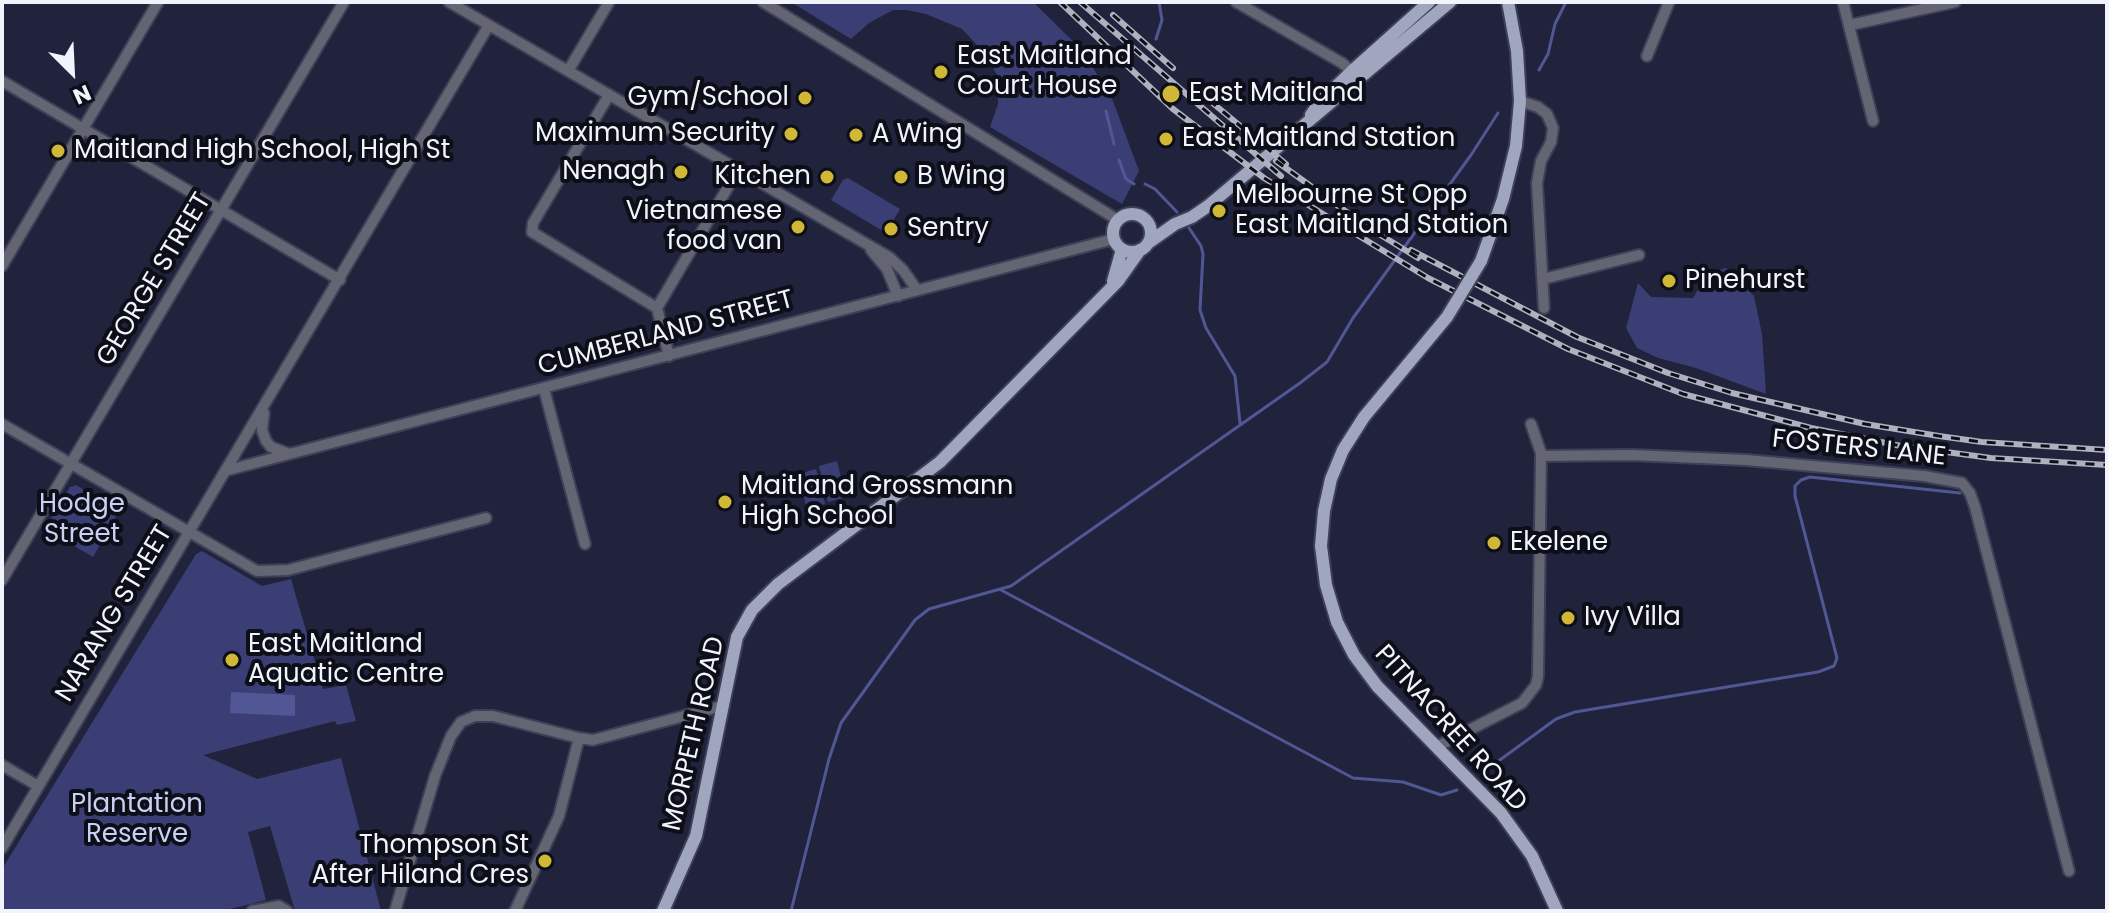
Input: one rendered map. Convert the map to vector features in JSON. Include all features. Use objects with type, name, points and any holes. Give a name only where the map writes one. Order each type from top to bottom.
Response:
[{"type":"main road","points":[[1356,75],[1429,2]]},
{"type":"main road","points":[[1356,75],[1450,2]]},
{"type":"main road","name":"PITNACREE ROAD","points":[[1508,2],[1516,37],[1520,101],[1503,199],[1481,261],[1447,317],[1364,417],[1343,450],[1331,479],[1321,546],[1329,597],[1337,622],[1354,655],[1377,686],[1501,813],[1532,856],[1557,911]]},
{"type":"main road","name":"MORPETH ROAD","points":[[663,911],[696,836],[737,637],[752,610],[778,584],[940,462],[1127,270],[1144,247],[1175,224],[1208,206],[1356,75]]},
{"type":"main road","points":[[1142,217],[1151,231],[1144,247],[1130,252],[1118,244],[1114,228],[1118,220],[1130,214],[1142,217],[1158,223],[1175,224]]},
{"type":"main road","name":"MORPETH ROAD","points":[[1107,291],[1118,270],[1118,244]]},
{"type":"street","points":[[2,266],[158,2]]},
{"type":"street","name":"GEORGE STREET","points":[[2,580],[344,2]]},
{"type":"street","points":[[449,2],[896,262],[917,290]]},
{"type":"street","points":[[568,71],[609,2]]},
{"type":"street","points":[[763,2],[1118,220]]},
{"type":"street","points":[[1236,2],[1356,75]]},
{"type":"street","points":[[1647,56],[1669,2]]},
{"type":"street","points":[[1843,2],[1873,121]]},
{"type":"street","points":[[1850,25],[1955,2]]},
{"type":"street","name":"NARANG STREET","points":[[2,848],[489,25]]},
{"type":"street","points":[[2,81],[340,280]]},
{"type":"street","points":[[609,95],[533,223],[532,232],[657,308]]},
{"type":"street","points":[[1520,101],[1538,107],[1547,114],[1553,128],[1537,183],[1544,308]]},
{"type":"street","points":[[669,356],[657,308],[738,170]]},
{"type":"street","name":"CUMBERLAND STREET","points":[[228,470],[917,290],[1118,244]]},
{"type":"street","points":[[867,246],[887,269],[898,296]]},
{"type":"street","points":[[1543,279],[1639,255]]},
{"type":"street","points":[[544,389],[585,544]]},
{"type":"street","points":[[266,403],[261,425],[263,436],[271,447],[287,453]]},
{"type":"street","points":[[2,424],[249,567],[277,572],[486,518]]},
{"type":"street","points":[[1438,746],[1522,703],[1536,685],[1541,456],[1531,424]]},
{"type":"street","name":"FOSTERS LANE","points":[[1541,456],[1632,455],[1746,460],[1924,476],[1962,483],[1975,507],[2069,871]]},
{"type":"street","points":[[395,911],[435,776],[451,736],[461,722],[475,716],[493,716],[593,740],[722,706]]},
{"type":"street","points":[[515,911],[559,816],[579,738]]},
{"type":"street","points":[[2,765],[38,786]]},
{"type":"street","points":[[252,911],[279,906],[287,911]]},
{"type":"green space","points":[[791,2],[1033,2],[1083,51],[1113,101],[1139,171],[1122,204],[990,127],[998,104],[997,75],[986,55],[962,29],[926,14],[893,10],[869,23],[851,39]]},
{"type":"green space","points":[[848,178],[900,209],[886,233],[831,200],[843,180]]},
{"type":"green space","points":[[1726,268],[1754,296],[1762,334],[1766,394],[1696,368],[1658,358],[1637,348],[1626,328],[1638,283],[1651,297],[1693,298],[1707,274]]},
{"type":"green space","points":[[837,461],[846,497],[828,502],[819,466]]},
{"type":"green space","points":[[816,469],[825,504],[807,509],[798,474]]},
{"type":"green space","name":"Hodge Street","points":[[76,485],[119,511],[93,557],[45,529],[70,487]]},
{"type":"green space","name":"Plantation Reserve","points":[[202,551],[262,586],[291,579],[323,689],[346,685],[356,721],[337,725],[335,721],[203,755],[257,779],[341,758],[381,911],[295,911],[270,826],[248,832],[266,900],[222,911],[2,911],[2,869],[196,554]]},
{"type":"shaded area","points":[[231,692],[295,695],[295,716],[230,713]]},
{"type":"waterway","points":[[1156,39],[1162,20],[1159,2]]},
{"type":"waterway","points":[[1539,70],[1548,54],[1555,24],[1566,2]]},
{"type":"waterway","points":[[1106,111],[1114,144]]},
{"type":"waterway","points":[[791,911],[841,723],[915,620],[929,609],[1011,586],[1327,362],[1353,318],[1498,113]]},
{"type":"waterway","points":[[1119,160],[1126,179],[1134,184]]},
{"type":"waterway","points":[[1145,184],[1155,189],[1177,212]]},
{"type":"waterway","points":[[1189,228],[1203,254],[1200,310],[1206,328],[1235,376],[1240,423]]},
{"type":"waterway","points":[[1482,773],[1556,719],[1575,712],[1818,672],[1834,666],[1837,658],[1795,496],[1795,486],[1801,480],[1810,477],[1960,493]]},
{"type":"waterway","points":[[1001,590],[1353,778],[1403,782],[1441,795],[1457,790]]},
{"type":"railway","points":[[1060,2],[1173,109],[1264,178],[1428,278],[1568,349],[1683,394],[1811,428],[1901,446],[1991,458],[2107,465]]},
{"type":"railway","points":[[1080,2],[1281,176]]},
{"type":"railway","points":[[1113,15],[1173,68]]},
{"type":"railway","points":[[1209,100],[1286,164]]},
{"type":"railway","points":[[1276,161],[1366,226],[1418,258]]},
{"type":"railway","points":[[1411,250],[1577,337],[1668,373],[1732,393],[1865,424],[1939,436],[1982,442],[2107,450]]},
{"type":"place","name":"East Maitland Court House","points":[[941,72]]},
{"type":"place","name":"East Maitland","points":[[1171,94]]},
{"type":"place","name":"Gym/School","points":[[805,98]]},
{"type":"place","name":"Maximum Security","points":[[791,134]]},
{"type":"place","name":"A Wing","points":[[856,135]]},
{"type":"place","name":"East Maitland Station","points":[[1166,139]]},
{"type":"place","name":"Maitland High School, High St","points":[[58,151]]},
{"type":"place","name":"Nenagh","points":[[681,172]]},
{"type":"place","name":"Kitchen","points":[[827,177]]},
{"type":"place","name":"B Wing","points":[[901,177]]},
{"type":"place","name":"Melbourne St Opp East Maitland Station","points":[[1219,211]]},
{"type":"place","name":"Vietnamese food van","points":[[798,227]]},
{"type":"place","name":"Sentry","points":[[891,229]]},
{"type":"place","name":"Pinehurst","points":[[1669,281]]},
{"type":"place","name":"Maitland Grossmann High School","points":[[725,502]]},
{"type":"place","name":"Ekelene","points":[[1494,543]]},
{"type":"place","name":"Ivy Villa","points":[[1568,618]]},
{"type":"place","name":"East Maitland Aquatic Centre","points":[[232,660]]},
{"type":"place","name":"Thompson St After Hiland Cres","points":[[545,861]]}]
